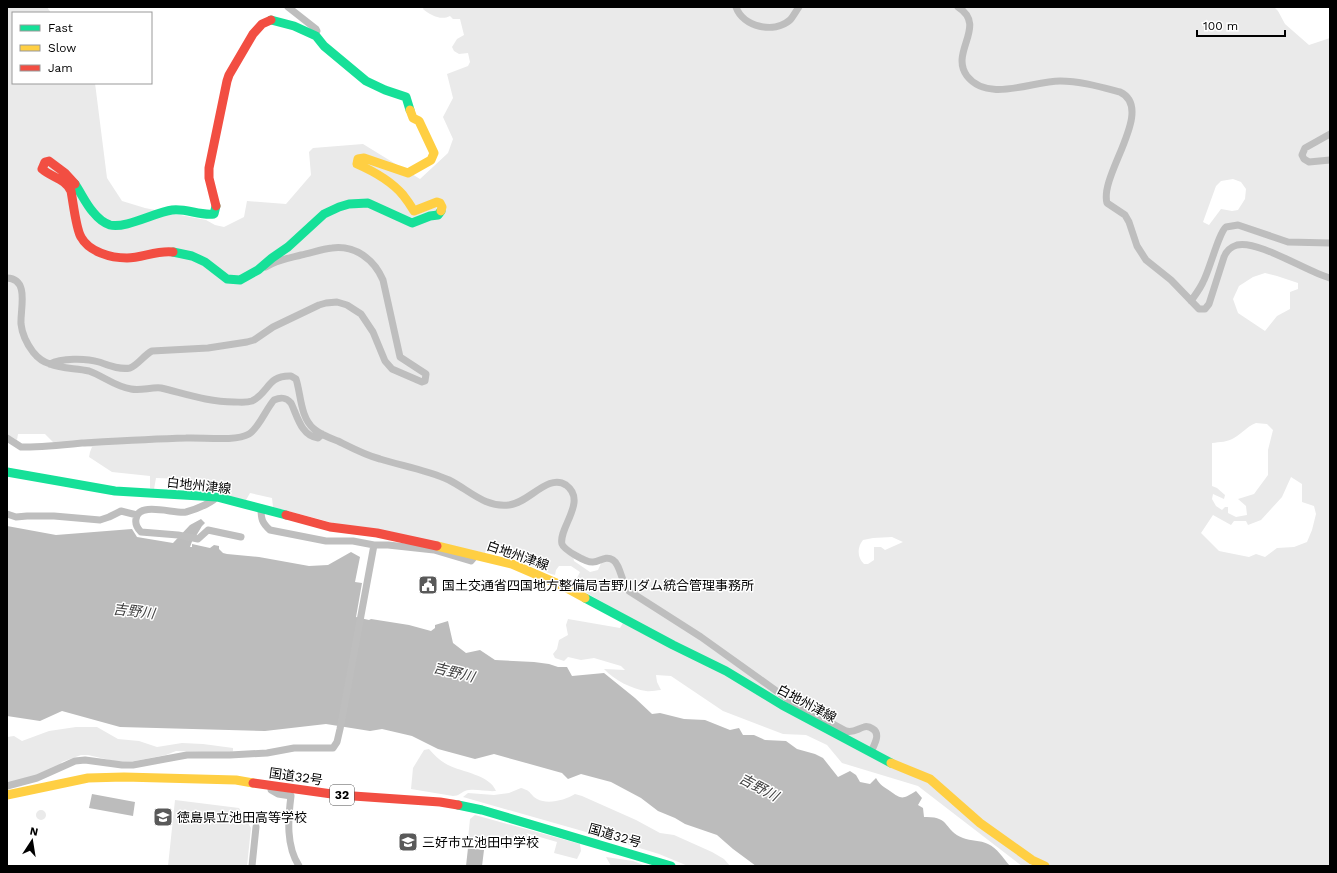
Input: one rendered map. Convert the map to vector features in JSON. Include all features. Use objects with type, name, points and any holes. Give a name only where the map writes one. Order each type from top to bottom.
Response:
[{"type":"main road","points":[[271,20],[281,21],[314,35],[324,46],[342,61],[376,86],[383,90],[406,96],[413,118],[419,121],[434,150],[434,156],[431,160],[408,173],[364,158],[358,159],[357,164],[369,169],[398,189],[416,211],[432,202],[437,202],[442,208],[438,215],[430,216],[412,223],[368,203],[349,204],[339,207],[324,214],[288,247],[258,270],[245,278],[233,280],[227,279],[205,262],[192,256],[175,252],[127,258],[108,256],[96,251],[86,244],[80,236],[71,191],[68,185],[61,179],[45,172],[42,169],[47,160],[65,173],[75,184],[92,211],[100,219],[110,225],[122,226],[170,210],[179,209],[208,215],[214,214],[216,205],[209,178],[209,168],[227,81],[232,69],[256,30],[266,22],[271,20]]},
{"type":"main road","name":"白地州津線","points":[[7,472],[115,491],[217,497],[330,527],[377,533],[512,564],[563,586],[673,645],[726,670],[782,705],[890,762],[930,779],[980,823],[1032,860],[1045,866]]},
{"type":"main road","name":"国道32号","points":[[7,795],[88,778],[124,777],[236,780],[339,794],[440,802],[482,810],[671,866]]},
{"type":"street","points":[[288,7],[316,29],[317,31],[314,35]]},
{"type":"street","points":[[736,7],[741,15],[755,25],[773,27],[786,23],[790,20],[798,7]]},
{"type":"street","points":[[958,7],[966,14],[970,26],[969,35],[961,58],[963,70],[970,79],[979,86],[990,88],[1014,88],[1061,81],[1120,92],[1128,97],[1132,106],[1131,123],[1124,146],[1111,173],[1106,195],[1107,203],[1125,216],[1129,222],[1137,246],[1146,260],[1171,280],[1199,309],[1202,310],[1209,304],[1224,257],[1231,248],[1237,245],[1246,244],[1259,248],[1296,263],[1322,276],[1330,278]]},
{"type":"street","points":[[1330,134],[1305,148],[1302,155],[1309,162],[1330,160]]},
{"type":"street","points":[[1191,301],[1203,282],[1221,234],[1226,227],[1238,225],[1288,242],[1330,243]]},
{"type":"street","points":[[50,364],[56,360],[84,360],[97,361],[117,368],[130,368],[152,351],[208,348],[254,340],[273,327],[319,305],[332,302],[347,305],[361,314],[373,332],[385,361],[392,369],[422,382],[425,381],[426,374],[400,357],[383,280],[379,270],[368,258],[351,250],[332,248],[281,260],[258,270]]},
{"type":"street","points":[[7,278],[18,281],[22,288],[21,323],[24,336],[33,352],[43,361],[50,364],[88,371],[130,389],[139,390],[161,388],[222,402],[250,402],[256,398],[274,379],[280,376],[291,376],[296,378],[307,420],[314,430],[368,455],[439,476],[451,481],[487,502],[499,505],[510,505],[526,499],[546,484],[560,482],[566,485],[570,489],[574,502],[572,514],[563,535],[562,544],[564,548],[590,562],[595,562],[606,558],[613,560],[618,566],[623,584],[629,592],[701,637],[789,700],[846,731],[852,732],[864,727],[875,730],[877,736],[871,752]]},
{"type":"street","points":[[7,438],[18,445],[25,447],[50,447],[81,443],[243,436],[254,430],[274,400],[284,398],[288,399],[291,403],[304,431],[315,438],[318,438],[322,434]]},
{"type":"street","points":[[217,497],[210,502],[187,512],[144,509],[137,515],[137,527],[141,532],[178,535],[198,539],[208,530],[241,537]]},
{"type":"street","points":[[261,508],[263,524],[270,530],[326,541],[353,541],[374,545],[434,550],[471,561],[476,555]]},
{"type":"street","points":[[7,514],[16,517],[54,516],[100,520],[121,511],[137,515]]},
{"type":"street","points":[[7,786],[37,778],[75,761],[84,760],[133,765],[187,755],[211,756],[267,754],[294,748],[331,749],[337,742],[340,729],[374,545]]},
{"type":"street","points":[[271,785],[271,790],[278,794],[291,796],[289,813],[290,844],[293,857],[299,866]]},
{"type":"street","points":[[252,866],[256,827]]},
{"type":"shaded area","points":[[7,7],[47,7],[50,12],[12,12],[12,84],[95,84],[107,178],[122,201],[145,208],[206,220],[215,225],[224,227],[244,217],[247,201],[286,204],[311,175],[309,152],[313,148],[363,144],[420,179],[448,153],[453,139],[443,117],[453,98],[447,74],[468,66],[470,62],[468,53],[459,54],[454,51],[452,47],[457,39],[464,35],[460,19],[453,19],[450,16],[443,18],[436,17],[423,9],[424,7],[1274,7],[1285,24],[1309,45],[1330,38],[1330,866],[1022,866],[918,786],[842,763],[827,745],[806,735],[783,734],[723,711],[671,676],[656,675],[657,682],[661,690],[646,691],[624,683],[613,677],[604,669],[625,670],[621,666],[594,658],[581,660],[568,657],[564,661],[555,658],[553,654],[557,649],[559,640],[568,635],[566,625],[568,619],[620,628],[627,616],[567,582],[567,579],[576,580],[580,572],[571,566],[559,566],[555,575],[512,558],[510,552],[511,547],[488,544],[485,553],[341,525],[273,507],[272,498],[250,493],[246,500],[188,489],[185,479],[156,478],[154,489],[150,488],[150,476],[112,472],[89,457],[92,447],[54,443],[45,434],[18,434],[17,440],[7,434]],"holes":[[[1233,179],[1241,182],[1246,189],[1245,199],[1238,210],[1232,211],[1221,209],[1209,225],[1203,222],[1216,186],[1221,181]],[[1265,273],[1298,283],[1298,289],[1290,292],[1290,309],[1277,316],[1265,331],[1238,313],[1233,299],[1239,286],[1253,277]],[[1256,423],[1267,424],[1273,430],[1268,450],[1268,475],[1254,494],[1238,499],[1246,506],[1247,515],[1236,517],[1228,513],[1228,507],[1225,507],[1222,510],[1216,506],[1212,499],[1213,494],[1224,499],[1225,495],[1217,488],[1212,486],[1212,443],[1224,442],[1232,439]],[[1291,477],[1302,484],[1302,502],[1314,506],[1316,514],[1307,542],[1294,547],[1277,548],[1265,557],[1256,554],[1249,557],[1219,551],[1201,533],[1213,515],[1231,525],[1234,521],[1246,521],[1248,525],[1261,520],[1282,497]],[[892,537],[903,542],[885,550],[881,547],[874,547],[874,560],[868,564],[864,564],[859,556],[861,543],[863,540]],[[560,541],[565,541],[566,546],[589,559],[617,561],[602,561],[598,570],[590,572],[574,561],[573,556]]]},
{"type":"shaded area","points":[[76,727],[97,727],[118,739],[139,741],[157,747],[182,743],[203,744],[233,748],[233,751],[231,753],[176,751],[166,755],[135,761],[118,762],[88,755],[81,755],[62,762],[59,766],[34,777],[7,783],[7,737],[14,736],[22,741],[49,731]]},
{"type":"shaded area","points":[[429,749],[442,762],[488,781],[496,791],[469,790],[457,796],[453,796],[411,789],[413,768],[424,750]]},
{"type":"shaded area","points":[[521,788],[529,791],[537,799],[546,802],[561,800],[575,794],[582,796],[636,820],[660,833],[674,835],[712,852],[724,859],[730,866],[688,866],[659,854],[607,838],[463,797],[468,793],[494,795],[509,793]]},
{"type":"shaded area","points":[[175,800],[239,808],[251,828],[247,866],[168,866]]},
{"type":"shaded area","points":[[39,810],[43,810],[45,811],[45,819],[39,820],[36,817],[36,813]]},
{"type":"shaded area","points":[[475,815],[580,844],[581,851],[577,859],[554,853],[557,842],[526,833],[536,842],[537,845],[518,843],[508,849],[468,839],[470,819]]},
{"type":"shaded area","points":[[606,857],[633,861],[646,866],[611,866]]},
{"type":"water","name":"吉野川","points":[[201,519],[205,523],[196,536],[194,536],[190,547],[192,547],[192,544],[210,548],[214,545],[219,546],[219,549],[223,553],[227,554],[259,557],[309,566],[328,565],[351,552],[360,557],[355,582],[362,583],[356,617],[409,625],[431,631],[435,628],[435,625],[448,621],[453,643],[466,653],[480,650],[495,660],[534,662],[558,667],[567,667],[572,676],[604,673],[652,714],[660,713],[684,719],[705,720],[730,730],[739,728],[743,735],[754,735],[765,740],[786,741],[797,749],[823,758],[838,777],[850,771],[856,775],[860,782],[870,784],[876,778],[882,786],[900,797],[908,796],[916,791],[922,798],[918,805],[923,808],[924,817],[933,817],[943,821],[952,831],[963,838],[988,844],[1000,854],[1010,866],[756,866],[717,835],[685,824],[658,811],[641,798],[611,782],[581,774],[568,779],[562,773],[494,754],[475,759],[438,749],[412,736],[382,729],[370,731],[326,724],[265,731],[120,727],[62,711],[40,721],[7,716],[7,526],[56,535],[132,529],[137,537],[173,543],[190,525]]},
{"type":"water","points":[[92,794],[135,802],[133,816],[89,808]]},
{"type":"water","points":[[468,848],[484,850],[482,866],[466,866]]},
{"type":"traffic: fast","points":[[271,20],[294,26],[316,36],[324,46],[366,81],[385,90],[406,97],[410,110]]},
{"type":"traffic: fast","points":[[75,184],[93,212],[105,223],[116,226],[132,223],[165,211],[172,210],[214,214],[216,206]]},
{"type":"traffic: fast","points":[[173,252],[192,256],[205,262],[227,279],[240,280],[258,270],[288,247],[324,214],[339,207],[349,204],[368,203],[412,223],[430,216],[438,215],[441,211]]},
{"type":"traffic: fast","points":[[7,472],[115,491],[217,497],[286,515]]},
{"type":"traffic: fast","points":[[585,598],[673,645],[726,671],[782,705],[891,763]]},
{"type":"traffic: fast","points":[[458,805],[482,810],[671,866]]},
{"type":"traffic: slow","points":[[410,110],[413,118],[419,121],[434,153],[431,160],[408,173],[364,158],[358,159],[357,164],[376,173],[388,181],[403,195],[414,211],[437,202],[440,203],[442,207],[441,211]]},
{"type":"traffic: slow","points":[[437,546],[512,564],[563,586],[585,598]]},
{"type":"traffic: slow","points":[[891,763],[930,779],[980,823],[1032,860],[1045,866]]},
{"type":"traffic: slow","points":[[7,795],[88,778],[124,777],[236,780],[253,783]]},
{"type":"traffic: jam","points":[[216,206],[209,178],[209,168],[227,81],[253,34],[262,24],[271,20]]},
{"type":"traffic: jam","points":[[75,184],[65,173],[49,161],[45,162],[42,169],[65,183],[71,191],[79,233],[89,247],[101,253],[121,258],[133,258],[161,252],[173,252]]},
{"type":"traffic: jam","points":[[286,515],[330,527],[377,533],[437,546]]},
{"type":"traffic: jam","points":[[253,783],[339,795],[440,802],[458,805]]},
{"type":"place","name":"国土交通省四国地方整備局吉野川ダム統合管理事務所","points":[[428,585]]},
{"type":"place","name":"徳島県立池田高等学校","points":[[163,817]]},
{"type":"place","name":"三好市立池田中学校","points":[[408,842]]}]
